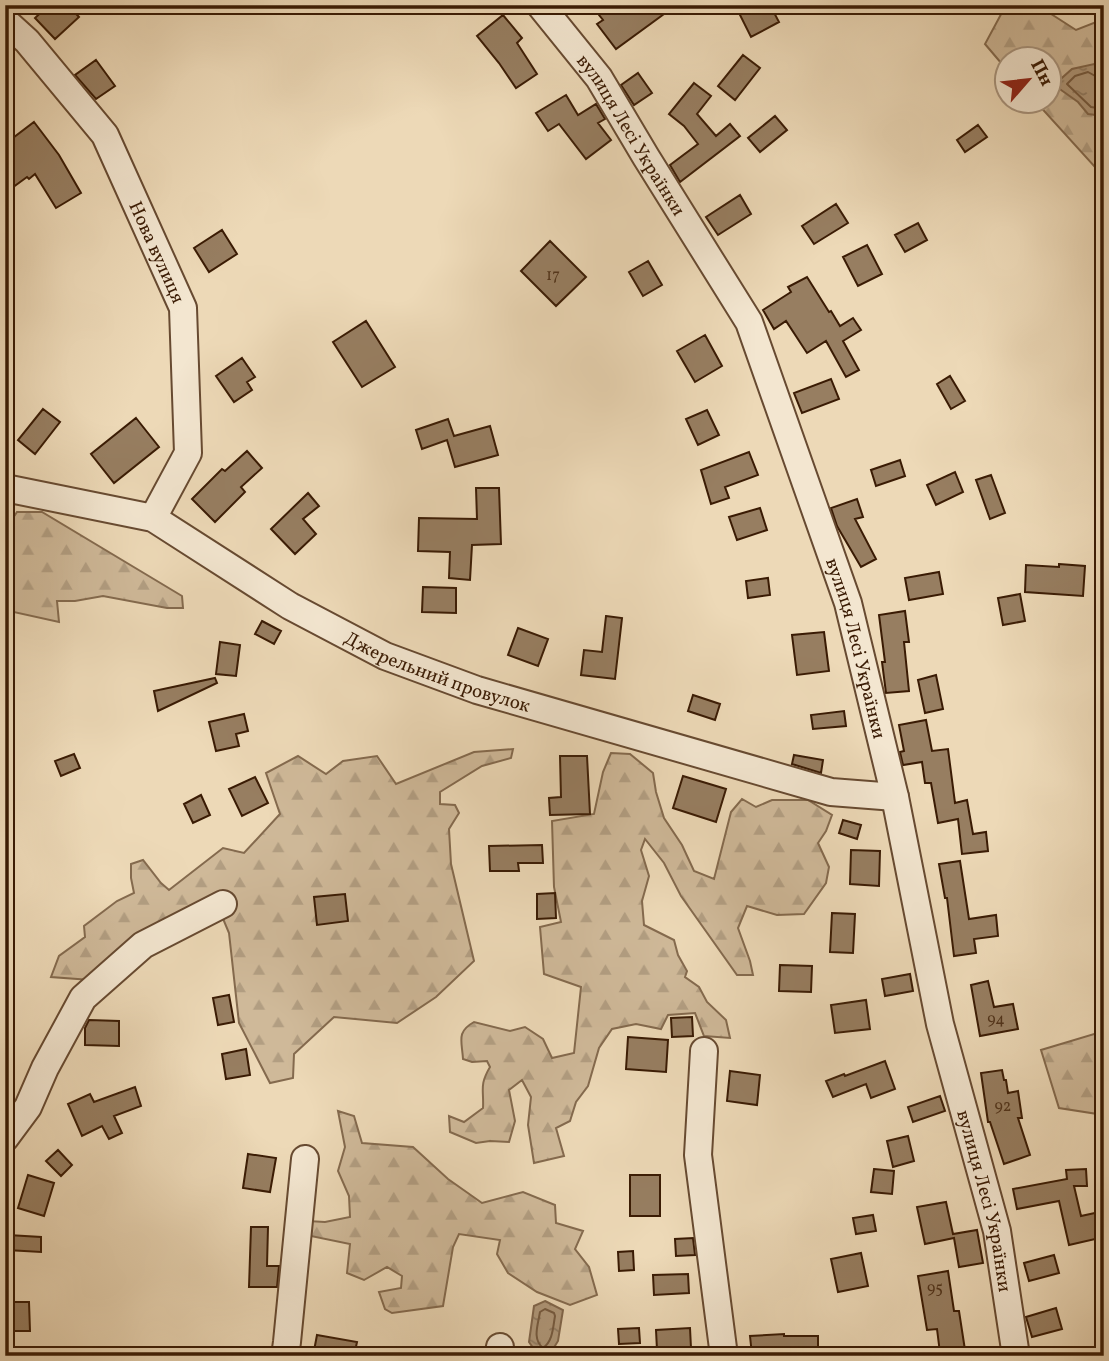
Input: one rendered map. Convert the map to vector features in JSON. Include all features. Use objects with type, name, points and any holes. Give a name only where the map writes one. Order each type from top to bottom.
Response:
[{"type":"street","name":"вулиця Лесі Українки","points":[[540,5],[599,78],[749,321],[848,603],[895,797],[940,1024],[997,1231],[1016,1356]]},
{"type":"street","name":"Нова вулиця","points":[[5,21],[27,41],[105,135],[183,307],[188,453],[153,518]]},
{"type":"street","name":"Джерельний провулок","points":[[5,488],[153,518],[290,606],[385,656],[477,690],[831,792],[895,797]]},
{"type":"street","points":[[5,1138],[28,1107],[45,1068],[83,998],[143,945],[223,904]]},
{"type":"street","points":[[704,1051],[698,1155],[724,1356]]},
{"type":"street","points":[[285,1356],[305,1158]]},
{"type":"green space","points":[[1006,5],[1037,5],[1076,30],[1104,19],[1104,177],[1049,116],[1064,116],[1064,46],[993,46],[993,53],[985,44]]},
{"type":"green space","points":[[17,512],[42,512],[182,596],[183,608],[167,608],[103,596],[57,601],[59,622],[9,611],[5,593],[5,530]]},
{"type":"green space","points":[[513,749],[511,758],[482,766],[440,792],[440,804],[455,805],[459,813],[449,829],[451,864],[474,961],[436,997],[397,1023],[334,1017],[294,1054],[293,1078],[270,1083],[239,1023],[229,933],[219,909],[91,980],[51,977],[59,956],[85,937],[84,926],[117,901],[134,893],[131,864],[143,860],[169,890],[223,848],[244,853],[280,814],[266,773],[298,756],[326,774],[343,761],[377,756],[396,784],[474,752]]},
{"type":"green space","points":[[611,753],[630,754],[653,773],[664,818],[682,845],[694,871],[714,879],[731,812],[742,799],[756,807],[772,800],[808,800],[832,815],[818,843],[829,867],[826,883],[804,914],[777,915],[747,906],[738,928],[753,975],[737,975],[681,896],[664,863],[645,839],[641,850],[649,876],[642,901],[644,925],[674,940],[678,955],[687,971],[685,977],[699,987],[707,1002],[726,1020],[730,1038],[704,1036],[695,1013],[668,1015],[661,1029],[636,1024],[612,1029],[599,1048],[588,1086],[576,1102],[570,1121],[556,1128],[564,1156],[534,1163],[528,1125],[531,1097],[522,1080],[509,1090],[515,1121],[509,1142],[476,1143],[450,1132],[449,1116],[464,1122],[483,1108],[483,1083],[490,1067],[487,1061],[472,1062],[463,1059],[461,1038],[465,1029],[474,1022],[510,1031],[525,1027],[543,1039],[552,1058],[574,1053],[581,987],[544,974],[540,927],[561,922],[554,887],[552,821],[594,814],[603,772]]},
{"type":"green space","points":[[1104,1031],[1104,1115],[1059,1108],[1041,1050]]},
{"type":"green space","points":[[338,1111],[354,1116],[362,1143],[413,1147],[448,1179],[482,1203],[523,1192],[555,1205],[556,1223],[583,1231],[575,1249],[589,1267],[597,1295],[570,1305],[537,1292],[508,1273],[497,1254],[500,1240],[459,1234],[453,1247],[443,1306],[392,1313],[385,1309],[379,1292],[401,1288],[402,1276],[387,1267],[364,1280],[347,1273],[350,1244],[306,1235],[308,1221],[325,1222],[350,1217],[349,1196],[338,1171],[345,1147]]},
{"type":"water","points":[[1094,64],[1099,71],[1104,67],[1104,116],[1088,114],[1078,102],[1064,92],[1064,76],[1072,69]]},
{"type":"water","points":[[545,1301],[563,1310],[558,1341],[550,1354],[536,1352],[529,1342],[534,1306]]},
{"type":"building","points":[[49,5],[68,5],[79,17],[55,39],[35,18]]},
{"type":"building","points":[[591,5],[658,5],[664,14],[616,49],[597,24],[603,20]]},
{"type":"building","points":[[754,5],[770,5],[779,22],[751,37],[739,13]]},
{"type":"building","points":[[503,15],[522,38],[517,43],[537,74],[516,88],[477,36]]},
{"type":"building","points":[[743,55],[760,68],[735,100],[718,86]]},
{"type":"building","points":[[96,60],[115,86],[96,99],[75,75]]},
{"type":"building","points":[[638,73],[652,93],[634,105],[621,85]]},
{"type":"building","points":[[694,83],[711,96],[697,114],[716,136],[730,124],[740,136],[680,182],[670,165],[698,144],[684,126],[669,114]]},
{"type":"building","points":[[566,95],[578,115],[596,104],[605,119],[598,123],[611,140],[586,159],[559,124],[548,131],[536,113]]},
{"type":"building","points":[[775,116],[787,130],[760,152],[748,138]]},
{"type":"building","points":[[34,122],[59,155],[81,193],[56,208],[35,174],[5,193],[5,144]]},
{"type":"building","points":[[978,125],[987,137],[965,152],[957,140]]},
{"type":"building","points":[[740,195],[751,214],[718,235],[706,217]]},
{"type":"building","points":[[836,204],[848,223],[814,244],[802,226]]},
{"type":"building","points":[[918,223],[927,240],[905,252],[895,235]]},
{"type":"building","points":[[222,230],[237,254],[209,272],[194,248]]},
{"type":"building","points":[[550,241],[586,277],[556,306],[521,271]]},
{"type":"building","points":[[867,245],[882,274],[858,286],[843,257]]},
{"type":"building","points":[[648,261],[662,285],[643,296],[629,272]]},
{"type":"building","points":[[807,277],[840,326],[853,318],[861,330],[843,341],[859,370],[846,377],[826,341],[807,353],[786,321],[774,329],[763,310],[791,292],[788,287]]},
{"type":"building","points":[[366,321],[395,367],[362,387],[333,342]]},
{"type":"building","points":[[705,335],[722,366],[695,382],[677,351]]},
{"type":"building","points":[[242,358],[255,377],[247,382],[252,390],[234,402],[216,376]]},
{"type":"building","points":[[950,376],[965,401],[951,409],[937,384]]},
{"type":"building","points":[[831,379],[839,399],[802,413],[794,393]]},
{"type":"building","points":[[43,409],[60,422],[35,454],[18,440]]},
{"type":"building","points":[[707,410],[719,435],[698,445],[686,419]]},
{"type":"building","points":[[136,418],[159,447],[114,483],[91,454]]},
{"type":"building","points":[[448,419],[454,436],[490,426],[498,455],[455,467],[447,440],[422,449],[416,430]]},
{"type":"building","points":[[247,451],[262,468],[241,487],[245,492],[215,522],[192,499],[222,469],[225,471]]},
{"type":"building","points":[[749,452],[758,475],[725,487],[729,498],[711,504],[701,470]]},
{"type":"building","points":[[900,460],[905,476],[876,486],[871,470]]},
{"type":"building","points":[[955,472],[963,492],[936,505],[927,485]]},
{"type":"building","points":[[991,475],[1005,513],[990,519],[976,480]]},
{"type":"building","points":[[476,488],[499,488],[501,544],[472,545],[470,580],[449,578],[450,552],[418,551],[419,518],[477,519]]},
{"type":"building","points":[[308,493],[319,506],[303,519],[316,534],[295,554],[271,529]]},
{"type":"building","points":[[857,499],[863,517],[855,519],[876,559],[861,567],[837,526],[831,508]]},
{"type":"building","points":[[760,508],[767,530],[737,540],[729,517]]},
{"type":"building","points":[[1059,564],[1085,566],[1083,596],[1025,592],[1026,565],[1059,567]]},
{"type":"building","points":[[939,572],[943,594],[909,600],[905,578]]},
{"type":"building","points":[[768,578],[770,595],[748,598],[746,581]]},
{"type":"building","points":[[423,587],[456,588],[456,613],[422,612]]},
{"type":"building","points":[[1020,594],[1025,621],[1003,625],[998,598]]},
{"type":"building","points":[[905,611],[909,642],[904,642],[909,691],[886,693],[879,615]]},
{"type":"building","points":[[606,616],[622,618],[615,679],[581,675],[584,650],[602,652]]},
{"type":"building","points":[[262,621],[281,631],[274,644],[255,634]]},
{"type":"building","points":[[518,628],[548,639],[538,666],[508,655]]},
{"type":"building","points":[[824,632],[829,671],[797,675],[792,635]]},
{"type":"building","points":[[220,642],[240,645],[236,676],[216,674]]},
{"type":"building","points":[[936,675],[943,709],[925,713],[918,680]]},
{"type":"building","points":[[215,678],[217,683],[158,711],[154,691]]},
{"type":"building","points":[[693,695],[720,704],[715,720],[688,711]]},
{"type":"building","points":[[844,711],[846,726],[813,729],[811,715]]},
{"type":"building","points":[[244,714],[248,731],[236,734],[239,746],[216,751],[209,722]]},
{"type":"building","points":[[926,720],[932,751],[948,749],[955,803],[967,800],[973,834],[986,832],[988,851],[962,854],[958,819],[938,823],[931,783],[925,783],[922,762],[903,765],[900,752],[904,751],[899,725]]},
{"type":"building","points":[[74,754],[80,768],[61,776],[55,761]]},
{"type":"building","points":[[794,755],[823,760],[821,773],[792,764]]},
{"type":"building","points":[[560,756],[587,756],[590,814],[550,815],[549,798],[561,797]]},
{"type":"building","points":[[683,776],[726,789],[716,822],[673,808]]},
{"type":"building","points":[[255,777],[268,803],[242,816],[229,789]]},
{"type":"building","points":[[201,795],[210,815],[193,823],[184,804]]},
{"type":"building","points":[[843,820],[861,825],[857,839],[839,833]]},
{"type":"building","points":[[542,845],[543,863],[518,863],[519,871],[490,871],[489,846]]},
{"type":"building","points":[[851,850],[880,851],[879,886],[850,884]]},
{"type":"building","points":[[960,861],[969,919],[996,915],[998,936],[974,939],[976,953],[954,956],[947,898],[939,864]]},
{"type":"building","points":[[555,893],[556,918],[537,919],[537,894]]},
{"type":"building","points":[[345,894],[348,921],[317,925],[314,897]]},
{"type":"building","points":[[832,913],[855,914],[853,953],[830,952]]},
{"type":"building","points":[[780,965],[812,966],[811,992],[779,991]]},
{"type":"building","points":[[910,974],[913,991],[885,996],[882,979]]},
{"type":"building","points":[[988,981],[994,1007],[1013,1004],[1018,1029],[980,1036],[971,985]]},
{"type":"building","points":[[229,995],[234,1022],[218,1025],[213,998]]},
{"type":"building","points":[[866,1000],[870,1029],[835,1033],[831,1005]]},
{"type":"building","points":[[692,1017],[693,1036],[672,1037],[671,1018]]},
{"type":"building","points":[[89,1020],[119,1021],[119,1046],[85,1045],[85,1028]]},
{"type":"building","points":[[628,1037],[668,1040],[666,1072],[626,1069]]},
{"type":"building","points":[[246,1049],[250,1075],[226,1079],[222,1054]]},
{"type":"building","points":[[885,1061],[895,1089],[871,1098],[866,1084],[833,1097],[826,1081]]},
{"type":"building","points":[[1002,1070],[1008,1093],[1018,1091],[1022,1118],[1018,1118],[1030,1155],[1004,1164],[988,1122],[981,1073]]},
{"type":"building","points":[[730,1071],[760,1075],[757,1105],[727,1101]]},
{"type":"building","points":[[135,1087],[141,1106],[114,1116],[122,1133],[109,1139],[102,1126],[82,1136],[68,1104],[90,1094],[94,1102]]},
{"type":"building","points":[[940,1096],[945,1111],[913,1122],[908,1107]]},
{"type":"building","points":[[908,1136],[914,1161],[893,1167],[887,1141]]},
{"type":"building","points":[[58,1150],[72,1165],[61,1176],[46,1161]]},
{"type":"building","points":[[248,1154],[276,1158],[270,1192],[243,1188]]},
{"type":"building","points":[[874,1169],[894,1171],[892,1194],[871,1192]]},
{"type":"building","points":[[1086,1169],[1087,1186],[1074,1186],[1081,1216],[1104,1211],[1104,1237],[1069,1245],[1059,1201],[1017,1209],[1013,1189],[1067,1179],[1066,1170]]},
{"type":"building","points":[[28,1175],[54,1183],[44,1216],[18,1208]]},
{"type":"building","points":[[630,1175],[660,1175],[660,1216],[630,1216]]},
{"type":"building","points":[[946,1202],[953,1234],[977,1230],[983,1263],[959,1267],[954,1238],[925,1244],[917,1207]]},
{"type":"building","points":[[873,1215],[876,1231],[856,1234],[853,1218]]},
{"type":"building","points":[[251,1227],[268,1227],[267,1266],[279,1266],[277,1287],[249,1287]]},
{"type":"building","points":[[8,1235],[41,1237],[41,1252],[7,1250]]},
{"type":"building","points":[[693,1238],[695,1255],[676,1256],[675,1239]]},
{"type":"building","points":[[633,1251],[634,1270],[619,1271],[618,1252]]},
{"type":"building","points":[[861,1253],[868,1286],[838,1292],[831,1259]]},
{"type":"building","points":[[1054,1255],[1059,1273],[1029,1281],[1024,1263]]},
{"type":"building","points":[[948,1271],[954,1311],[959,1311],[965,1350],[940,1353],[937,1329],[927,1330],[918,1276]]},
{"type":"building","points":[[688,1274],[689,1293],[654,1295],[653,1275]]},
{"type":"building","points":[[5,1302],[29,1302],[30,1331],[5,1331]]},
{"type":"building","points":[[1056,1308],[1062,1329],[1032,1337],[1026,1317]]},
{"type":"building","points":[[639,1328],[640,1343],[619,1344],[618,1329]]},
{"type":"building","points":[[690,1328],[691,1348],[657,1350],[656,1330]]},
{"type":"building","points":[[317,1335],[357,1342],[354,1356],[313,1356]]},
{"type":"building","points":[[750,1336],[818,1336],[818,1350],[752,1355]]}]
